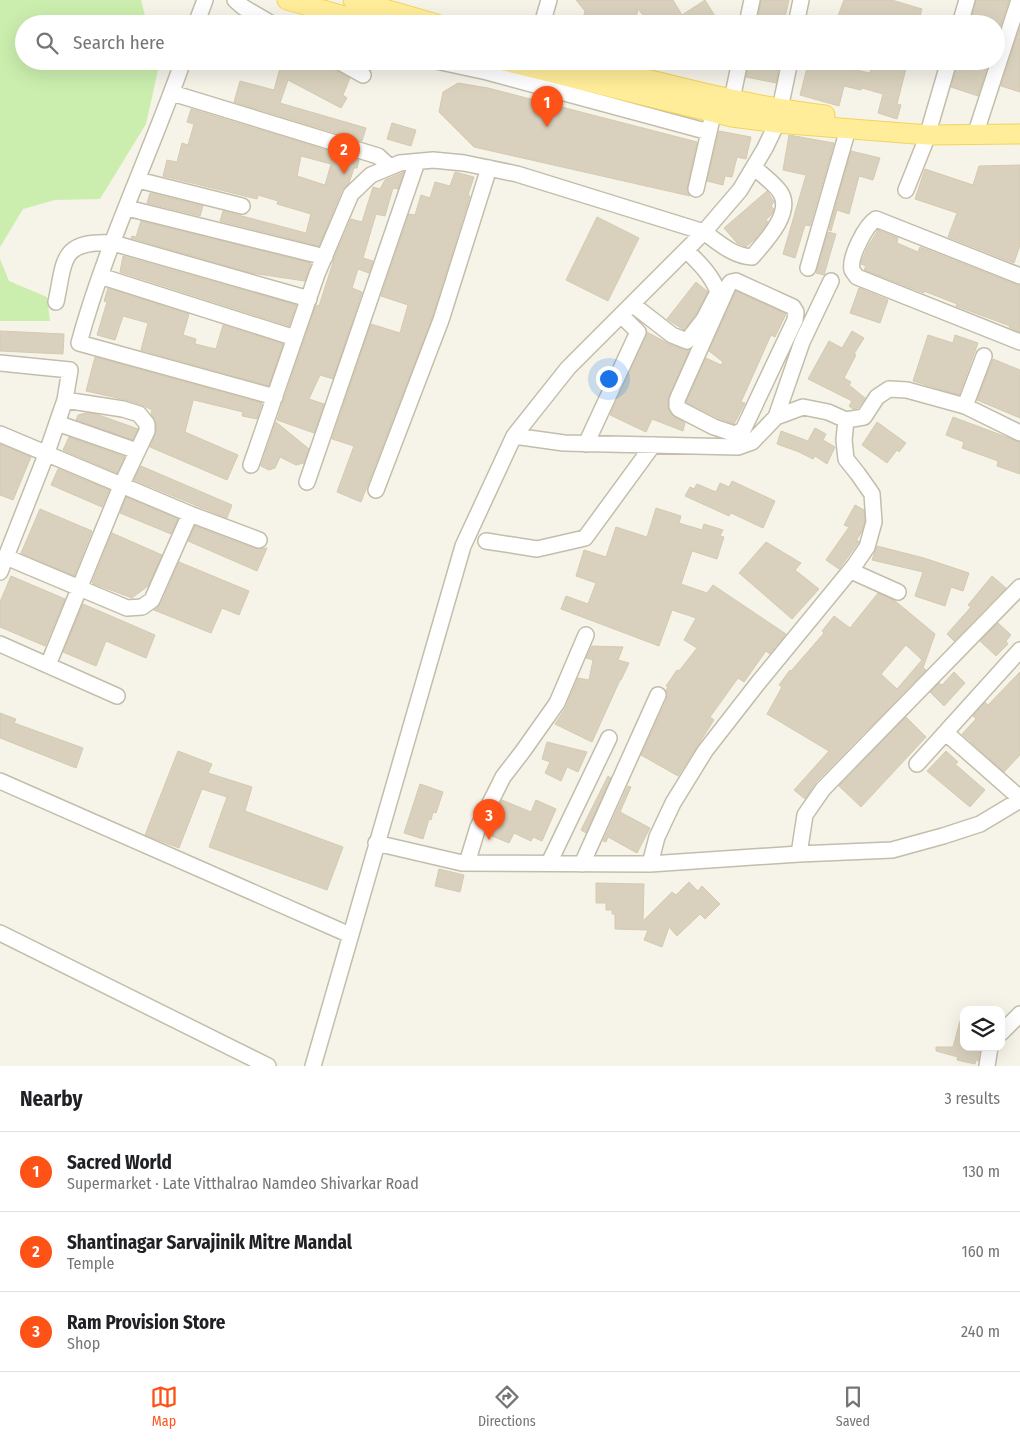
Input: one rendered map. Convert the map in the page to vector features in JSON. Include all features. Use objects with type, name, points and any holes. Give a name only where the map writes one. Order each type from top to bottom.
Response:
[{"type":"main road","points":[[353,0],[405,15]]},
{"type":"main road","points":[[297,1],[343,15]]},
{"type":"main road","points":[[552,70],[714,112],[929,130],[1020,125]]},
{"type":"main road","points":[[612,70],[732,99],[779,116],[848,129],[1020,134]]},
{"type":"street","points":[[199,15],[205,0]]},
{"type":"street","points":[[235,0],[242,7],[256,15]]},
{"type":"street","points":[[545,15],[549,0]]},
{"type":"street","points":[[749,15],[752,0]]},
{"type":"street","points":[[798,15],[801,0]]},
{"type":"street","points":[[963,15],[967,0]]},
{"type":"street","points":[[1005,43],[1019,0]]},
{"type":"street","points":[[180,70],[100,276],[88,309],[79,343],[275,397]]},
{"type":"street","points":[[353,70],[363,76]]},
{"type":"street","points":[[499,70],[708,132]]},
{"type":"street","points":[[732,99],[738,70]]},
{"type":"street","points":[[313,1066],[463,546],[514,436],[568,368],[704,232],[740,190],[754,167],[779,116],[788,70]]},
{"type":"street","points":[[906,190],[929,130],[946,70]]},
{"type":"street","points":[[978,126],[996,70]]},
{"type":"street","points":[[172,93],[378,156],[390,167]]},
{"type":"street","points":[[696,189],[714,112]]},
{"type":"street","points":[[808,268],[848,129]]},
{"type":"street","points":[[251,465],[324,258],[351,194],[371,175],[400,163],[432,160],[517,174],[704,232],[727,249],[743,256],[752,257],[772,234],[782,214],[784,201],[779,191],[754,167]]},
{"type":"street","points":[[307,482],[417,162]]},
{"type":"street","points":[[376,490],[441,320],[489,168]]},
{"type":"street","points":[[138,180],[242,206]]},
{"type":"street","points":[[127,208],[324,258]]},
{"type":"street","points":[[1020,276],[876,219],[870,222],[852,259],[852,269],[856,277],[1020,342]]},
{"type":"street","points":[[56,302],[66,256],[78,246],[95,242],[113,242],[309,299]]},
{"type":"street","points":[[632,304],[672,335],[687,341],[704,319],[718,292],[713,280],[686,250]]},
{"type":"street","points":[[100,276],[295,338]]},
{"type":"street","points":[[738,447],[743,430],[795,320],[796,312],[793,308],[736,281],[731,282],[728,286],[676,400],[679,409],[714,427],[735,434],[743,430]]},
{"type":"street","points":[[514,436],[586,444],[738,447],[752,442],[776,416],[802,342],[831,281]]},
{"type":"street","points":[[586,444],[638,332],[621,314]]},
{"type":"street","points":[[965,406],[984,356]]},
{"type":"street","points":[[0,363],[70,370],[65,400],[46,455],[0,572]]},
{"type":"street","points":[[776,416],[802,407],[828,412],[846,420],[864,417],[877,397],[889,389],[907,390],[965,406],[1020,432]]},
{"type":"street","points":[[48,665],[121,486],[147,431],[147,424],[139,414],[124,409],[65,400]]},
{"type":"street","points":[[650,864],[657,837],[673,803],[705,751],[851,570],[867,547],[874,522],[872,494],[846,459],[844,440],[846,420]]},
{"type":"street","points":[[57,423],[137,451]]},
{"type":"street","points":[[0,434],[121,486],[259,540]]},
{"type":"street","points":[[486,541],[537,549],[585,538],[653,445]]},
{"type":"street","points":[[6,557],[127,608],[142,607],[152,600],[190,514]]},
{"type":"street","points":[[851,570],[898,592]]},
{"type":"street","points":[[799,854],[806,815],[823,789],[1020,587]]},
{"type":"street","points":[[467,862],[478,827],[503,777],[556,703],[586,636]]},
{"type":"street","points":[[0,644],[118,696]]},
{"type":"street","points":[[917,764],[1020,650]]},
{"type":"street","points":[[582,864],[658,695]]},
{"type":"street","points":[[376,843],[467,862],[582,864],[650,864],[892,850],[980,824],[1020,799],[946,733]]},
{"type":"street","points":[[550,863],[608,738]]},
{"type":"street","points":[[0,781],[350,935]]},
{"type":"street","points":[[0,933],[268,1066]]},
{"type":"street","points":[[1005,1029],[1020,1014]]},
{"type":"street","points":[[987,1066],[989,1051]]},
{"type":"green space","points":[[0,0],[141,0],[145,15],[15,15],[15,70],[158,70],[146,124],[100,199],[55,200],[23,209],[0,247]]},
{"type":"green space","points":[[0,259],[9,281],[47,297],[50,321],[0,321]]},
{"type":"building","points":[[576,0],[673,0],[682,15],[643,15],[638,9],[637,15],[584,15],[585,11]]},
{"type":"building","points":[[705,0],[714,15],[682,15]]},
{"type":"building","points":[[761,0],[789,0],[786,15],[758,15]]},
{"type":"building","points":[[844,0],[892,0],[922,9],[920,15],[838,15]]},
{"type":"building","points":[[976,0],[1009,0],[1004,15],[972,15]]},
{"type":"building","points":[[1020,27],[1020,92],[1001,86]]},
{"type":"building","points":[[280,70],[335,70],[350,78],[343,95],[347,98],[341,108],[288,80],[280,103],[366,128],[362,141],[234,102],[240,81],[274,90]]},
{"type":"building","points":[[747,70],[778,70],[776,83],[746,77]]},
{"type":"building","points":[[806,70],[856,70],[870,73],[871,70],[906,70],[897,104],[901,105],[897,119],[878,113],[883,94],[862,88],[861,90],[844,86],[839,106],[800,95]]},
{"type":"building","points":[[956,70],[986,70],[978,96],[951,87]]},
{"type":"building","points":[[458,83],[488,88],[697,142],[687,187],[690,196],[474,147],[439,112],[443,92]]},
{"type":"building","points":[[191,109],[359,160],[349,183],[342,190],[319,246],[220,221],[223,211],[306,233],[311,214],[277,204],[278,201],[258,195],[257,199],[163,176],[167,160],[177,162],[182,143],[188,145],[194,124],[187,122]],"holes":[[[301,156],[331,164],[325,185],[297,176]]]},
{"type":"building","points":[[392,123],[416,130],[411,146],[387,139]]},
{"type":"building","points":[[719,131],[751,137],[746,159],[737,157],[732,177],[725,176],[723,185],[707,181]]},
{"type":"building","points":[[789,135],[834,143],[810,226],[805,225],[795,258],[783,254],[806,175],[783,170]]},
{"type":"building","points":[[851,151],[880,158],[873,180],[859,176],[849,214],[837,210],[831,231],[829,230]]},
{"type":"building","points":[[1020,165],[1020,245],[1014,263],[948,237],[957,213],[915,199],[925,169],[973,185],[979,166]]},
{"type":"building","points":[[404,172],[398,189],[393,188],[385,216],[376,214],[363,258],[373,261],[369,273],[358,269],[352,288],[362,292],[333,379],[320,375],[309,399],[324,404],[314,433],[277,420],[316,305],[319,306],[335,256],[351,219],[362,222],[373,187],[380,189],[385,180]]},
{"type":"building","points":[[455,172],[474,177],[468,195],[470,196],[430,324],[361,502],[337,492],[354,446],[332,439],[371,324],[400,333],[408,305],[381,296],[409,214],[415,215],[421,195],[430,198],[435,182],[450,186]]},
{"type":"building","points":[[767,191],[774,202],[771,206],[774,209],[772,214],[766,220],[768,222],[756,238],[746,247],[737,243],[724,228]]},
{"type":"building","points":[[150,193],[203,206],[200,216],[147,203]]},
{"type":"building","points":[[597,217],[639,238],[608,301],[566,280]]},
{"type":"building","points":[[141,221],[311,263],[305,281],[251,273],[131,238],[132,236],[136,237]]},
{"type":"building","points":[[878,230],[898,238],[897,243],[918,252],[920,247],[1020,286],[1020,332],[1010,326],[956,306],[957,304],[864,270],[866,266],[861,264],[862,260]]},
{"type":"building","points":[[828,232],[836,234],[824,275],[816,273]]},
{"type":"building","points":[[123,256],[296,305],[289,326],[120,272]]},
{"type":"building","points":[[696,282],[708,292],[696,314],[684,330],[667,319]]},
{"type":"building","points":[[108,288],[189,314],[183,335],[196,339],[195,344],[216,349],[223,325],[283,344],[269,386],[141,350],[148,323],[123,316],[115,340],[97,335],[107,302],[104,301]]},
{"type":"building","points":[[859,288],[888,300],[880,323],[850,313]]},
{"type":"building","points":[[736,291],[786,314],[775,337],[771,335],[741,402],[745,403],[734,424],[686,402],[706,358],[721,365],[723,362],[709,351]]},
{"type":"building","points":[[0,331],[64,334],[63,354],[0,351]]},
{"type":"building","points":[[852,331],[864,338],[854,354],[856,355],[844,378],[851,382],[849,385],[865,398],[858,408],[853,409],[849,406],[852,401],[808,379],[829,341],[842,348]]},
{"type":"building","points":[[647,332],[669,344],[689,351],[668,400],[671,414],[685,423],[683,431],[652,419],[646,432],[610,415]]},
{"type":"building","points":[[928,335],[953,343],[955,335],[978,343],[959,395],[913,381]]},
{"type":"building","points":[[95,357],[262,403],[257,419],[242,416],[243,412],[193,401],[185,432],[238,455],[227,480],[150,447],[156,431],[156,423],[151,414],[152,410],[126,400],[86,391]]},
{"type":"building","points":[[993,359],[1020,370],[1020,418],[977,400]]},
{"type":"building","points":[[86,413],[96,414],[138,429],[133,440],[76,420],[78,415]]},
{"type":"building","points":[[953,417],[1020,442],[1020,474],[997,466],[998,461],[962,448],[964,442],[946,435]]},
{"type":"building","points":[[276,422],[309,449],[304,463],[296,465],[280,457],[275,468],[269,470],[261,466]]},
{"type":"building","points":[[877,422],[906,443],[899,452],[897,450],[887,463],[862,445]]},
{"type":"building","points":[[815,428],[826,434],[823,440],[835,447],[827,464],[815,456],[813,459],[777,444],[781,431],[808,441]]},
{"type":"building","points":[[69,437],[125,457],[117,473],[63,450]]},
{"type":"building","points":[[0,444],[31,457],[13,500],[0,495]]},
{"type":"building","points":[[141,466],[232,505],[227,518],[134,480]]},
{"type":"building","points":[[58,469],[109,490],[102,507],[51,485]]},
{"type":"building","points":[[732,481],[775,501],[763,528],[731,513],[729,516],[685,496],[690,487],[694,489],[697,484],[716,492],[720,483],[729,487]]},
{"type":"building","points":[[126,497],[178,519],[171,534],[120,513]]},
{"type":"building","points":[[855,505],[864,510],[865,521],[856,541],[859,541],[858,543],[839,569],[826,560],[849,527],[844,525]]},
{"type":"building","points":[[656,508],[681,516],[679,523],[702,530],[704,524],[723,530],[720,536],[724,537],[717,559],[692,551],[681,584],[707,593],[713,585],[786,634],[770,654],[766,651],[744,682],[738,678],[710,717],[714,720],[678,776],[641,755],[667,699],[666,690],[668,687],[666,686],[677,670],[679,671],[697,648],[684,640],[696,618],[672,610],[659,646],[561,609],[566,596],[588,604],[596,583],[576,576],[584,550],[606,557],[616,527],[647,537]]},
{"type":"building","points":[[40,509],[92,531],[74,576],[21,553]]},
{"type":"building","points":[[195,526],[256,549],[267,548],[257,571],[188,541]]},
{"type":"building","points":[[112,533],[162,555],[148,586],[132,598],[92,583]]},
{"type":"building","points":[[766,542],[801,563],[795,570],[819,589],[792,619],[739,573]]},
{"type":"building","points":[[877,546],[924,558],[969,573],[963,591],[951,587],[945,606],[915,596],[923,572],[872,560]]},
{"type":"building","points":[[179,562],[249,591],[239,615],[222,608],[211,633],[154,610],[161,604]]},
{"type":"building","points":[[11,576],[65,599],[45,646],[0,627],[0,602]]},
{"type":"building","points":[[992,576],[1006,588],[954,641],[947,634],[971,607],[968,605]]},
{"type":"building","points":[[878,593],[894,600],[935,634],[923,668],[926,670],[816,782],[805,799],[794,790],[829,751],[767,714],[782,687],[779,685],[824,633],[822,631],[834,616],[850,628]],"holes":[[[906,645],[922,660],[897,689],[881,674]]]},
{"type":"building","points":[[83,604],[155,635],[146,658],[106,641],[96,666],[63,652]]},
{"type":"building","points":[[998,623],[1011,635],[1006,641],[1008,644],[996,656],[980,641]]},
{"type":"building","points":[[592,646],[623,647],[618,660],[629,663],[592,742],[555,724],[565,709],[578,678],[589,680],[593,660],[586,658]]},
{"type":"building","points":[[954,672],[965,683],[944,706],[930,692],[939,683],[942,685]]},
{"type":"building","points":[[1020,672],[1020,755],[1004,772],[962,734],[976,719],[973,716],[985,702],[988,705]]},
{"type":"building","points":[[0,713],[16,719],[14,723],[83,748],[76,768],[0,738]]},
{"type":"building","points":[[906,717],[926,737],[861,807],[839,786]]},
{"type":"building","points":[[547,742],[587,752],[578,772],[567,767],[561,781],[545,773],[550,762],[542,759]]},
{"type":"building","points":[[178,751],[212,764],[208,773],[252,787],[245,811],[343,847],[327,890],[209,847],[227,797],[202,789],[179,848],[145,835]]},
{"type":"building","points":[[946,751],[958,762],[955,764],[985,790],[970,807],[927,771]]},
{"type":"building","points":[[608,776],[611,778],[586,833],[581,830]]},
{"type":"building","points":[[420,784],[443,792],[436,813],[433,812],[431,820],[429,819],[423,839],[404,833]]},
{"type":"building","points":[[628,786],[631,787],[620,812],[650,828],[637,853],[608,837],[606,842],[603,841]]},
{"type":"building","points":[[502,800],[531,812],[536,800],[556,809],[542,841],[533,837],[531,841],[514,833],[509,843],[492,836],[495,831],[488,828]]},
{"type":"building","points":[[439,869],[464,875],[460,892],[435,886]]},
{"type":"building","points":[[689,882],[698,891],[702,886],[720,904],[705,919],[700,914],[677,936],[669,927],[662,947],[644,940],[648,930],[615,929],[615,914],[612,914],[612,910],[606,910],[606,903],[596,903],[596,883],[644,884],[643,921],[672,892],[676,895]]},
{"type":"building","points":[[960,1021],[960,1051],[979,1051],[978,1061],[976,1060],[975,1064],[957,1060],[958,1057],[936,1051],[936,1047],[953,1047]]},
{"type":"place","name":"Sacred World","points":[[547,127]]},
{"type":"place","name":"Shantinagar Sarvajinik Mitre Mandal","points":[[344,174]]},
{"type":"place","name":"Ram Provision Store","points":[[489,840]]}]
